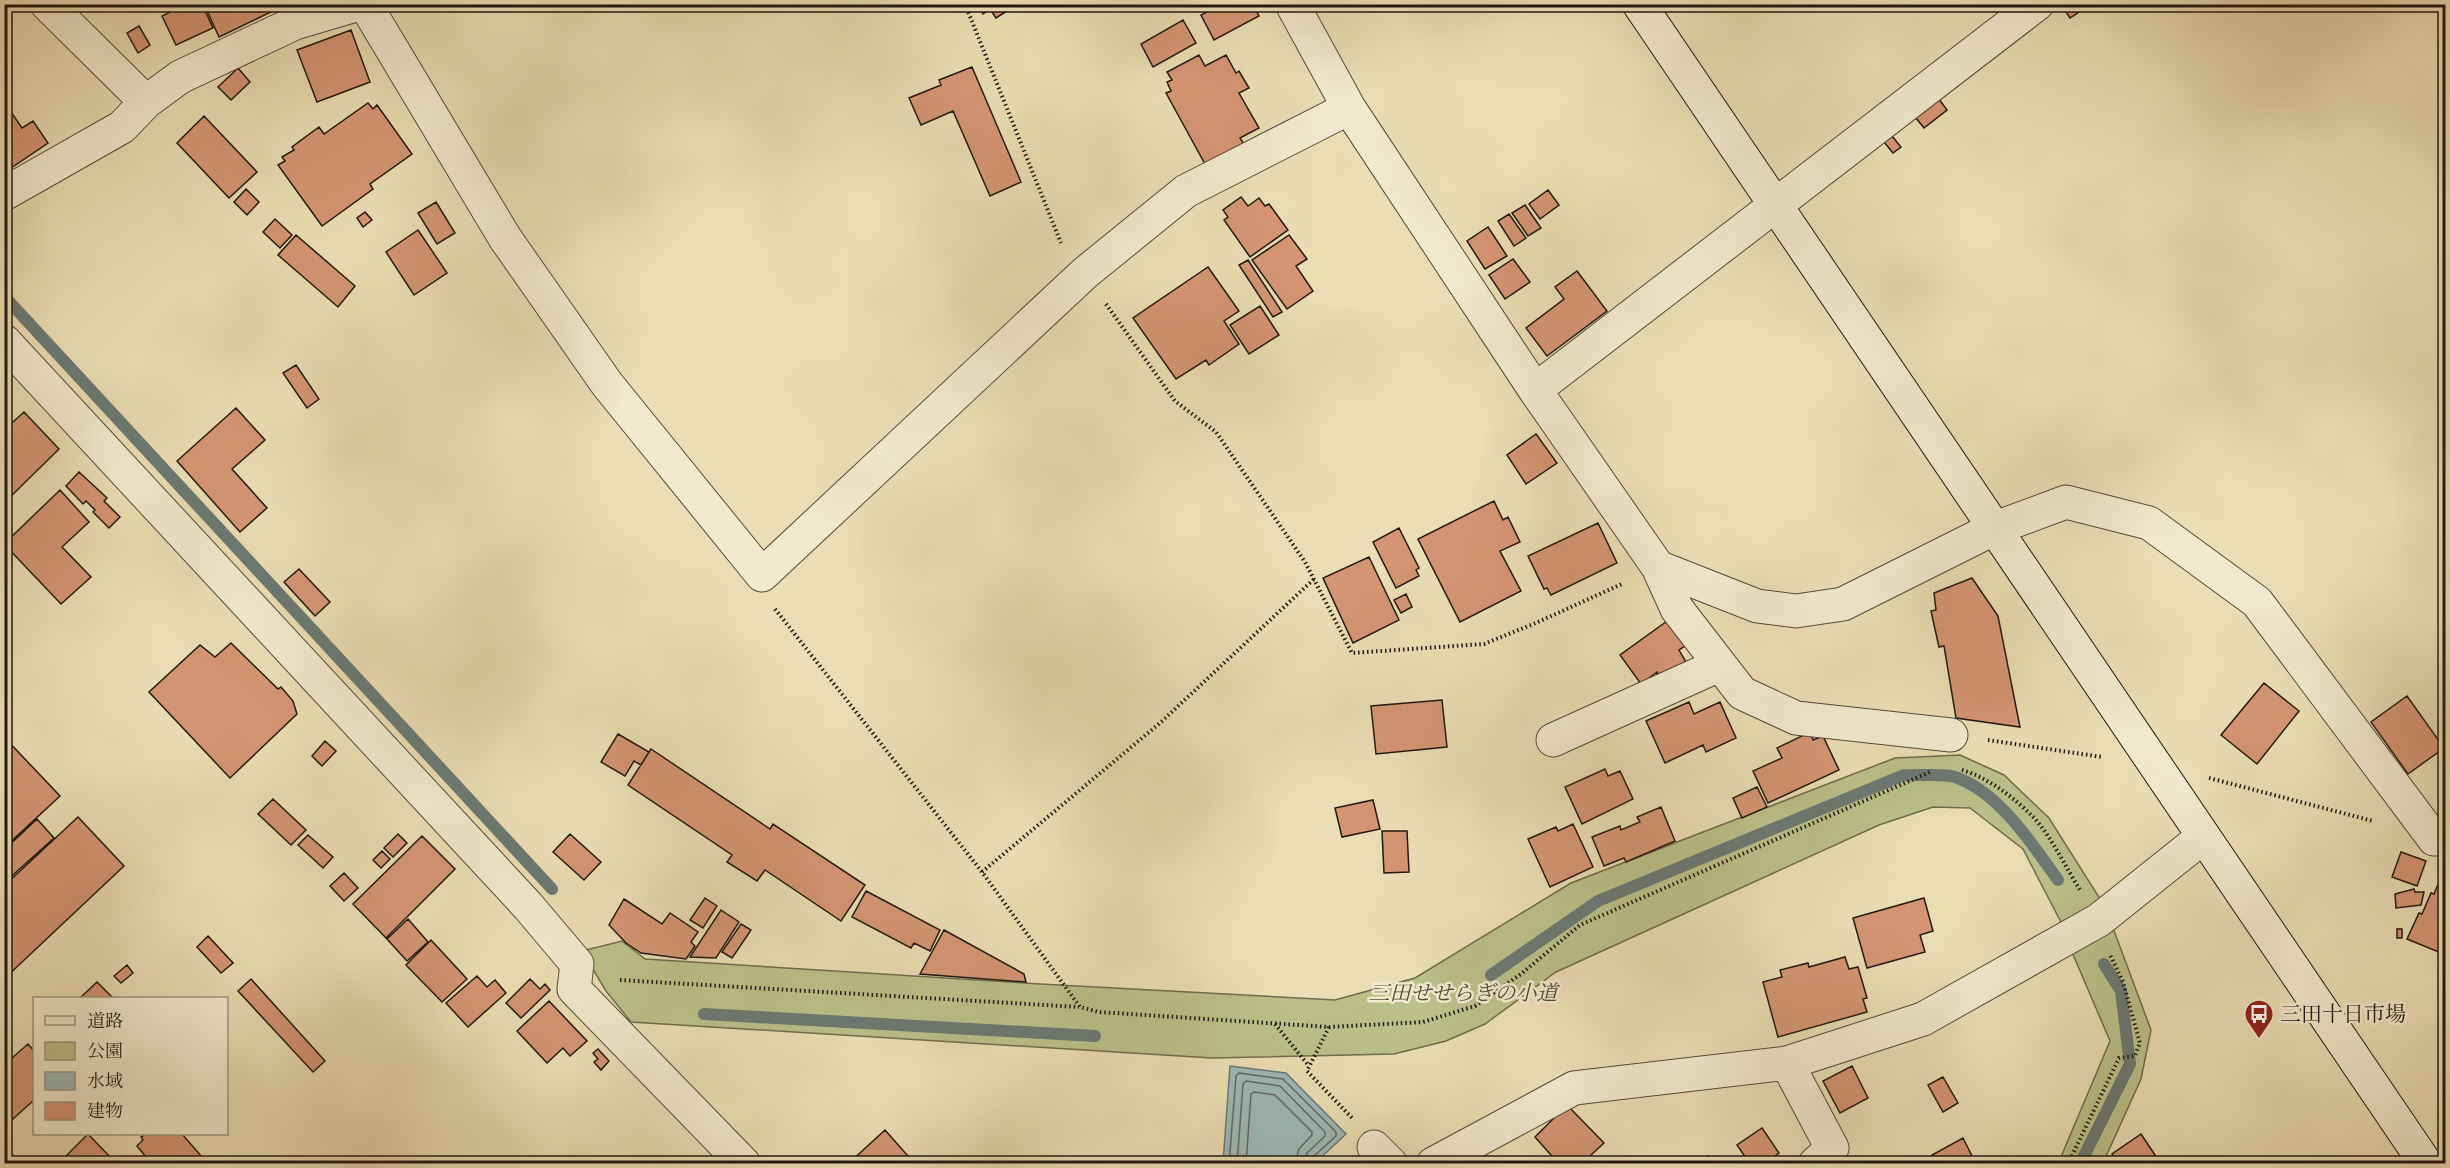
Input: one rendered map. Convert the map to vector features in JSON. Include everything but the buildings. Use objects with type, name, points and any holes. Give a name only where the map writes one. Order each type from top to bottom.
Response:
[{"type":"street","points":[[47,4],[146,102]]},
{"type":"street","points":[[4,194],[122,127],[146,102],[180,77],[295,23],[359,4]]},
{"type":"street","points":[[364,4],[505,238],[607,384],[762,575],[1084,273],[1186,191],[1349,108]]},
{"type":"street","points":[[1292,4],[1349,108],[1535,390],[1658,567],[1677,609],[1742,693],[1796,718],[1951,735]]},
{"type":"street","points":[[1639,4],[1993,529],[2149,754],[2426,1164]]},
{"type":"street","points":[[1535,390],[2037,4]]},
{"type":"street","points":[[4,341],[520,897],[577,964],[574,989],[744,1164]]},
{"type":"street","points":[[1658,567],[1757,606],[1796,611],[1843,604],[1993,529],[2066,502],[2149,523],[2257,602],[2434,839]]},
{"type":"street","points":[[1553,740],[1719,665]]},
{"type":"street","points":[[1433,1164],[1574,1088],[1787,1063],[1923,1019],[2096,921],[2203,837]]},
{"type":"street","points":[[1787,1063],[1832,1148],[1815,1164]]},
{"type":"path","points":[[965,4],[1067,256],[1084,273],[1175,400],[1216,432],[1305,562],[1352,653],[1484,644],[1658,567]]},
{"type":"path","points":[[762,575],[768,599],[982,872],[1080,1007]]},
{"type":"path","points":[[982,872],[1160,723],[1314,579]]},
{"type":"path","points":[[1956,768],[1978,775],[2010,797],[2036,820],[2096,921],[2123,982],[2140,1042],[2135,1056],[2119,1058],[2068,1164]]},
{"type":"path","points":[[577,964],[612,980],[1080,1007],[1098,1012],[1329,1027],[1424,1022],[1475,1006],[1521,974],[1580,925],[1936,770]]},
{"type":"path","points":[[1275,1023],[1309,1066]]},
{"type":"path","points":[[1329,1027],[1307,1071],[1365,1132],[1382,1155]]},
{"type":"green space","name":"三田せせらぎの小道","points":[[1960,755],[2004,775],[2049,818],[2102,902],[2063,926],[2023,849],[1970,808],[1933,807],[1879,825],[1556,972],[1485,1024],[1446,1041],[1394,1054],[1212,1058],[631,1022],[606,991],[582,951],[622,941],[645,959],[1335,1000],[1415,978],[1571,883],[1895,758]]},
{"type":"green space","points":[[2113,928],[2151,1030],[2141,1079],[2103,1163],[2058,1164],[2110,1041],[2072,952]]},
{"type":"water","points":[[1230,1066],[1286,1073],[1346,1134],[1315,1163],[1223,1163]]},
{"type":"waterway","points":[[4,296],[552,889]]},
{"type":"waterway","points":[[1491,975],[1598,901],[1904,775],[1955,777],[1986,794],[2013,821],[2058,880]]},
{"type":"waterway","points":[[2080,1164],[2130,1064],[2121,991],[2104,964]]},
{"type":"waterway","points":[[704,1014],[1095,1036]]},
{"type":"place","name":"三田十日市場","points":[[2259,1040]]}]
